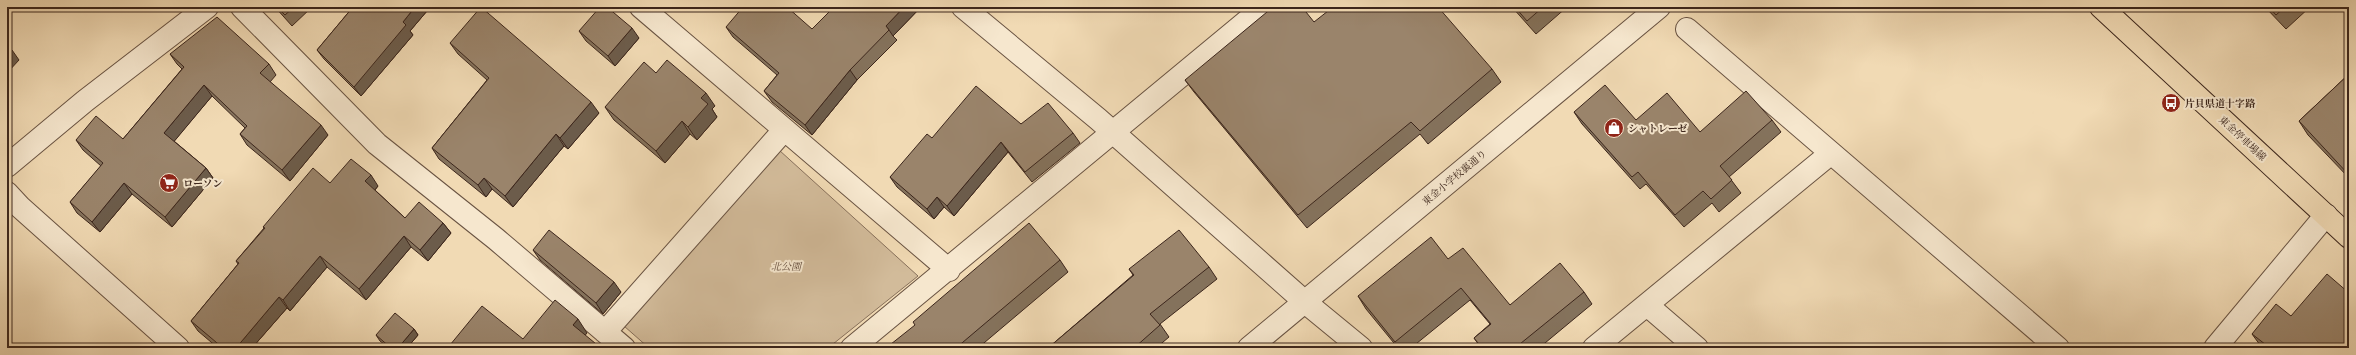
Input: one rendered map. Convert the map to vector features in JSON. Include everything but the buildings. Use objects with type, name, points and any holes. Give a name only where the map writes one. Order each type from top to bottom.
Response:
[{"type":"main road","name":"東金停車場線","points":[[2101,7],[2349,237]]},
{"type":"street","points":[[7,166],[97,92],[207,7]]},
{"type":"street","points":[[242,7],[376,144],[496,239],[624,348]]},
{"type":"street","points":[[641,7],[949,270]]},
{"type":"street","points":[[963,7],[1112,131],[1305,302],[1360,348]]},
{"type":"street","points":[[852,348],[949,270],[1112,131],[1264,7]]},
{"type":"street","name":"東金小学校裏通り","points":[[1249,348],[1659,7]]},
{"type":"street","points":[[1687,29],[1830,154],[2058,348]]},
{"type":"street","points":[[605,332],[784,130]]},
{"type":"street","points":[[1594,348],[1830,154]]},
{"type":"street","points":[[7,193],[20,208],[178,348]]},
{"type":"street","points":[[2215,348],[2326,215]]},
{"type":"street","points":[[1647,304],[1697,348]]},
{"type":"green space","name":"北公園","points":[[779,150],[918,276],[828,348],[649,348],[624,326]]},
{"type":"place","name":"片貝県道十字路","points":[[2171,103]]},
{"type":"place","name":"シャトレーゼ","points":[[1614,128]]},
{"type":"place","name":"ローソン","points":[[169,183]]}]
